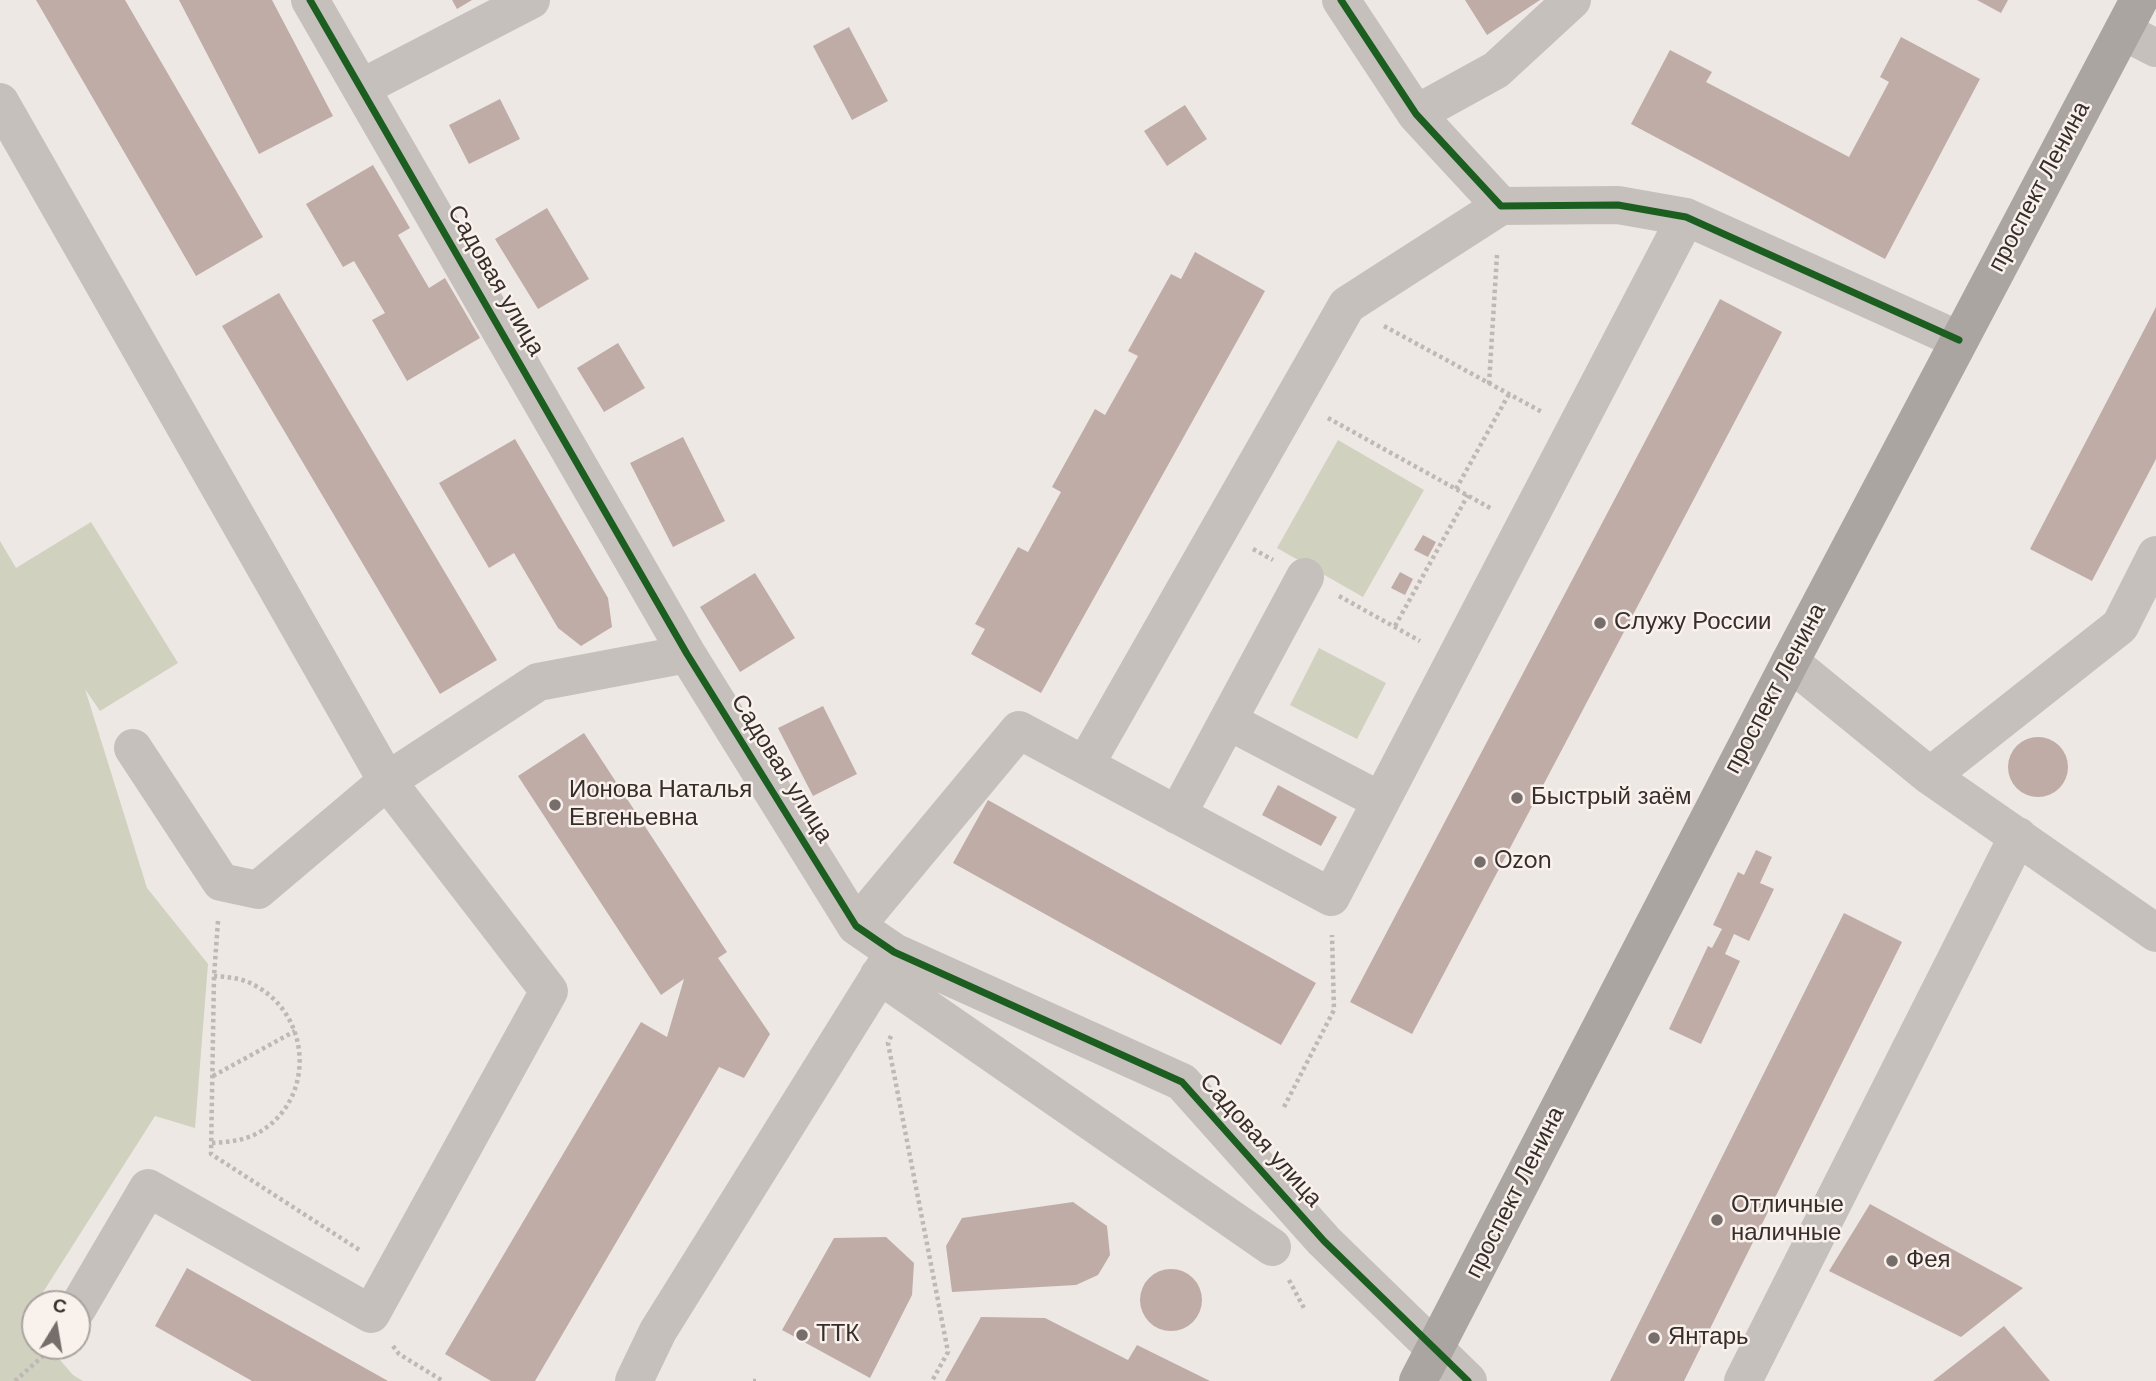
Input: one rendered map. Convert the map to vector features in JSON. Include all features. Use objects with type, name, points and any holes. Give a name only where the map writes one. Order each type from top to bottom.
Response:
[{"type":"main road","name":"проспект Ленина","points":[[1427,1365],[1959,340],[2139,26]]},
{"type":"street","name":"Садовая улица","points":[[310,0],[687,654],[856,926],[887,964],[1182,1082],[1324,1241],[1427,1365],[1468,1381]]},
{"type":"street","points":[[361,88],[530,0]]},
{"type":"street","points":[[1341,0],[1416,114],[1501,206]]},
{"type":"street","points":[[1416,114],[1496,69],[1572,0]]},
{"type":"street","points":[[0,102],[387,781],[549,991],[371,1314],[148,1188],[88,1290]]},
{"type":"street","points":[[1085,765],[1347,305],[1501,206],[1618,205],[1686,217],[1959,340]]},
{"type":"street","points":[[856,926],[1019,730],[1331,897],[1686,217]]},
{"type":"street","points":[[1930,776],[2120,626],[2156,555]]},
{"type":"street","points":[[1177,815],[1305,577]]},
{"type":"street","points":[[134,748],[221,882],[258,890],[387,781],[538,682],[687,654]]},
{"type":"street","points":[[1790,662],[1930,776],[2156,933]]},
{"type":"street","points":[[1228,721],[1381,801]]},
{"type":"street","points":[[1743,1381],[2018,836]]},
{"type":"street","points":[[634,1381],[658,1331],[887,964],[1272,1247]]},
{"type":"path","points":[[1489,384],[1501,206]]},
{"type":"path","points":[[1347,305],[1575,430]]},
{"type":"path","points":[[1456,489],[1509,394]]},
{"type":"path","points":[[1293,399],[1524,527]]},
{"type":"path","points":[[1395,627],[1468,495]]},
{"type":"path","points":[[221,882],[214,976],[211,1154],[394,1273]]},
{"type":"path","points":[[1284,1107],[1334,1010],[1331,897]]},
{"type":"path","points":[[212,1143],[232,1142],[252,1136],[270,1125],[295,1092],[300,1071],[300,1051],[286,1012],[254,985],[235,978],[214,976]]},
{"type":"path","points":[[212,1076],[295,1031]]},
{"type":"path","points":[[892,1033],[888,1043],[948,1352],[932,1381]]},
{"type":"path","points":[[371,1314],[399,1354],[443,1381]]},
{"type":"path","points":[[15,1381],[38,1360]]},
{"type":"green space","points":[[1338,440],[1424,490],[1363,597],[1277,548]]},
{"type":"green space","points":[[91,522],[178,663],[100,711],[85,689],[147,888],[208,964],[195,1128],[155,1116],[44,1290],[21,1290],[21,1360],[60,1360],[73,1375],[83,1381],[0,1381],[0,541],[16,568]]},
{"type":"green space","points":[[1319,648],[1386,683],[1357,739],[1290,705]]},
{"type":"building","points":[[36,0],[125,0],[263,237],[196,276]]},
{"type":"building","points":[[179,0],[272,0],[333,116],[259,154]]},
{"type":"building","points":[[452,0],[472,0],[457,9]]},
{"type":"building","points":[[1465,0],[1540,0],[1487,35]]},
{"type":"building","points":[[1977,0],[2008,0],[2001,13]]},
{"type":"building","points":[[849,27],[888,101],[852,120],[813,46]]},
{"type":"building","points":[[1901,37],[1980,79],[1885,259],[1631,124],[1670,50],[1712,72],[1706,82],[1849,157],[1889,82],[1880,77]]},
{"type":"building","points":[[500,99],[520,139],[469,164],[449,125]]},
{"type":"building","points":[[1185,105],[1207,139],[1167,166],[1144,131]]},
{"type":"building","points":[[373,165],[410,228],[398,235],[429,288],[445,278],[480,338],[407,381],[372,320],[385,313],[354,261],[343,267],[306,204]]},
{"type":"building","points":[[547,208],[589,279],[538,309],[495,239]]},
{"type":"building","points":[[1195,252],[1265,291],[1041,693],[971,654],[985,629],[975,624],[1018,547],[1028,552],[1061,492],[1052,487],[1095,409],[1105,415],[1138,356],[1128,351],[1171,274],[1181,279]]},
{"type":"building","points":[[279,293],[497,660],[440,694],[222,326]]},
{"type":"building","points":[[1720,299],[1782,332],[1412,1034],[1350,1002]]},
{"type":"building","points":[[2156,307],[2156,459],[2092,581],[2030,549]]},
{"type":"building","points":[[618,343],[645,388],[604,412],[577,368]]},
{"type":"building","points":[[683,437],[725,521],[673,547],[630,463]]},
{"type":"building","points":[[515,439],[608,598],[612,627],[581,646],[558,628],[514,553],[489,568],[439,483]]},
{"type":"building","points":[[1423,535],[1436,542],[1428,557],[1414,550]]},
{"type":"building","points":[[1400,572],[1413,579],[1405,595],[1391,588]]},
{"type":"building","points":[[755,573],[795,638],[740,672],[700,607]]},
{"type":"building","points":[[823,706],[857,774],[813,796],[778,728]]},
{"type":"building","points":[[584,733],[727,952],[718,958],[770,1034],[744,1078],[719,1067],[535,1381],[491,1381],[445,1354],[641,1022],[667,1037],[684,979],[661,995],[518,776]]},
{"type":"building","points":[[2032,737],[2044,737],[2063,750],[2068,767],[2066,779],[2055,792],[2044,797],[2032,797],[2013,784],[2008,773],[2008,761],[2021,742]]},
{"type":"building","points":[[1278,785],[1337,817],[1321,846],[1262,815]]},
{"type":"building","points":[[988,800],[1316,983],[1281,1045],[953,863]]},
{"type":"building","points":[[1756,850],[1772,857],[1760,883],[1774,889],[1749,941],[1734,934],[1725,954],[1740,961],[1701,1044],[1669,1029],[1708,946],[1712,948],[1722,929],[1713,925],[1738,872],[1744,875]]},
{"type":"building","points":[[1844,913],[1902,942],[1684,1381],[1610,1381]]},
{"type":"building","points":[[1073,1202],[1107,1226],[1110,1255],[1098,1275],[1076,1285],[952,1292],[946,1246],[962,1218]]},
{"type":"building","points":[[1870,1204],[2023,1288],[1961,1337],[1829,1271]]},
{"type":"building","points":[[886,1237],[914,1263],[912,1295],[870,1378],[782,1330],[834,1238]]},
{"type":"building","points":[[187,1268],[388,1381],[252,1381],[155,1326]]},
{"type":"building","points":[[1165,1269],[1177,1269],[1193,1278],[1200,1288],[1200,1312],[1193,1322],[1177,1331],[1165,1331],[1154,1326],[1145,1317],[1140,1306],[1140,1294],[1145,1283],[1154,1274]]},
{"type":"building","points":[[981,1317],[1045,1318],[1128,1360],[1137,1345],[1210,1381],[945,1381]]},
{"type":"building","points":[[2004,1326],[2050,1381],[1933,1381]]},
{"type":"cycle path","points":[[310,0],[687,654],[856,926],[894,952],[1182,1082],[1324,1241],[1468,1381]]},
{"type":"cycle path","points":[[1341,0],[1416,114],[1501,206],[1618,205],[1686,217],[1959,340]]},
{"type":"place","name":"Служу России","points":[[1600,623]]},
{"type":"place","name":"Быстрый заём","points":[[1517,798]]},
{"type":"place","name":"Ионова Наталья Евгеньевна","points":[[555,805]]},
{"type":"place","name":"Ozon","points":[[1480,862]]},
{"type":"place","name":"Отличные наличные","points":[[1717,1220]]},
{"type":"place","name":"Фея","points":[[1892,1261]]},
{"type":"place","name":"ТТК","points":[[802,1335]]},
{"type":"place","name":"Янтарь","points":[[1654,1338]]}]
